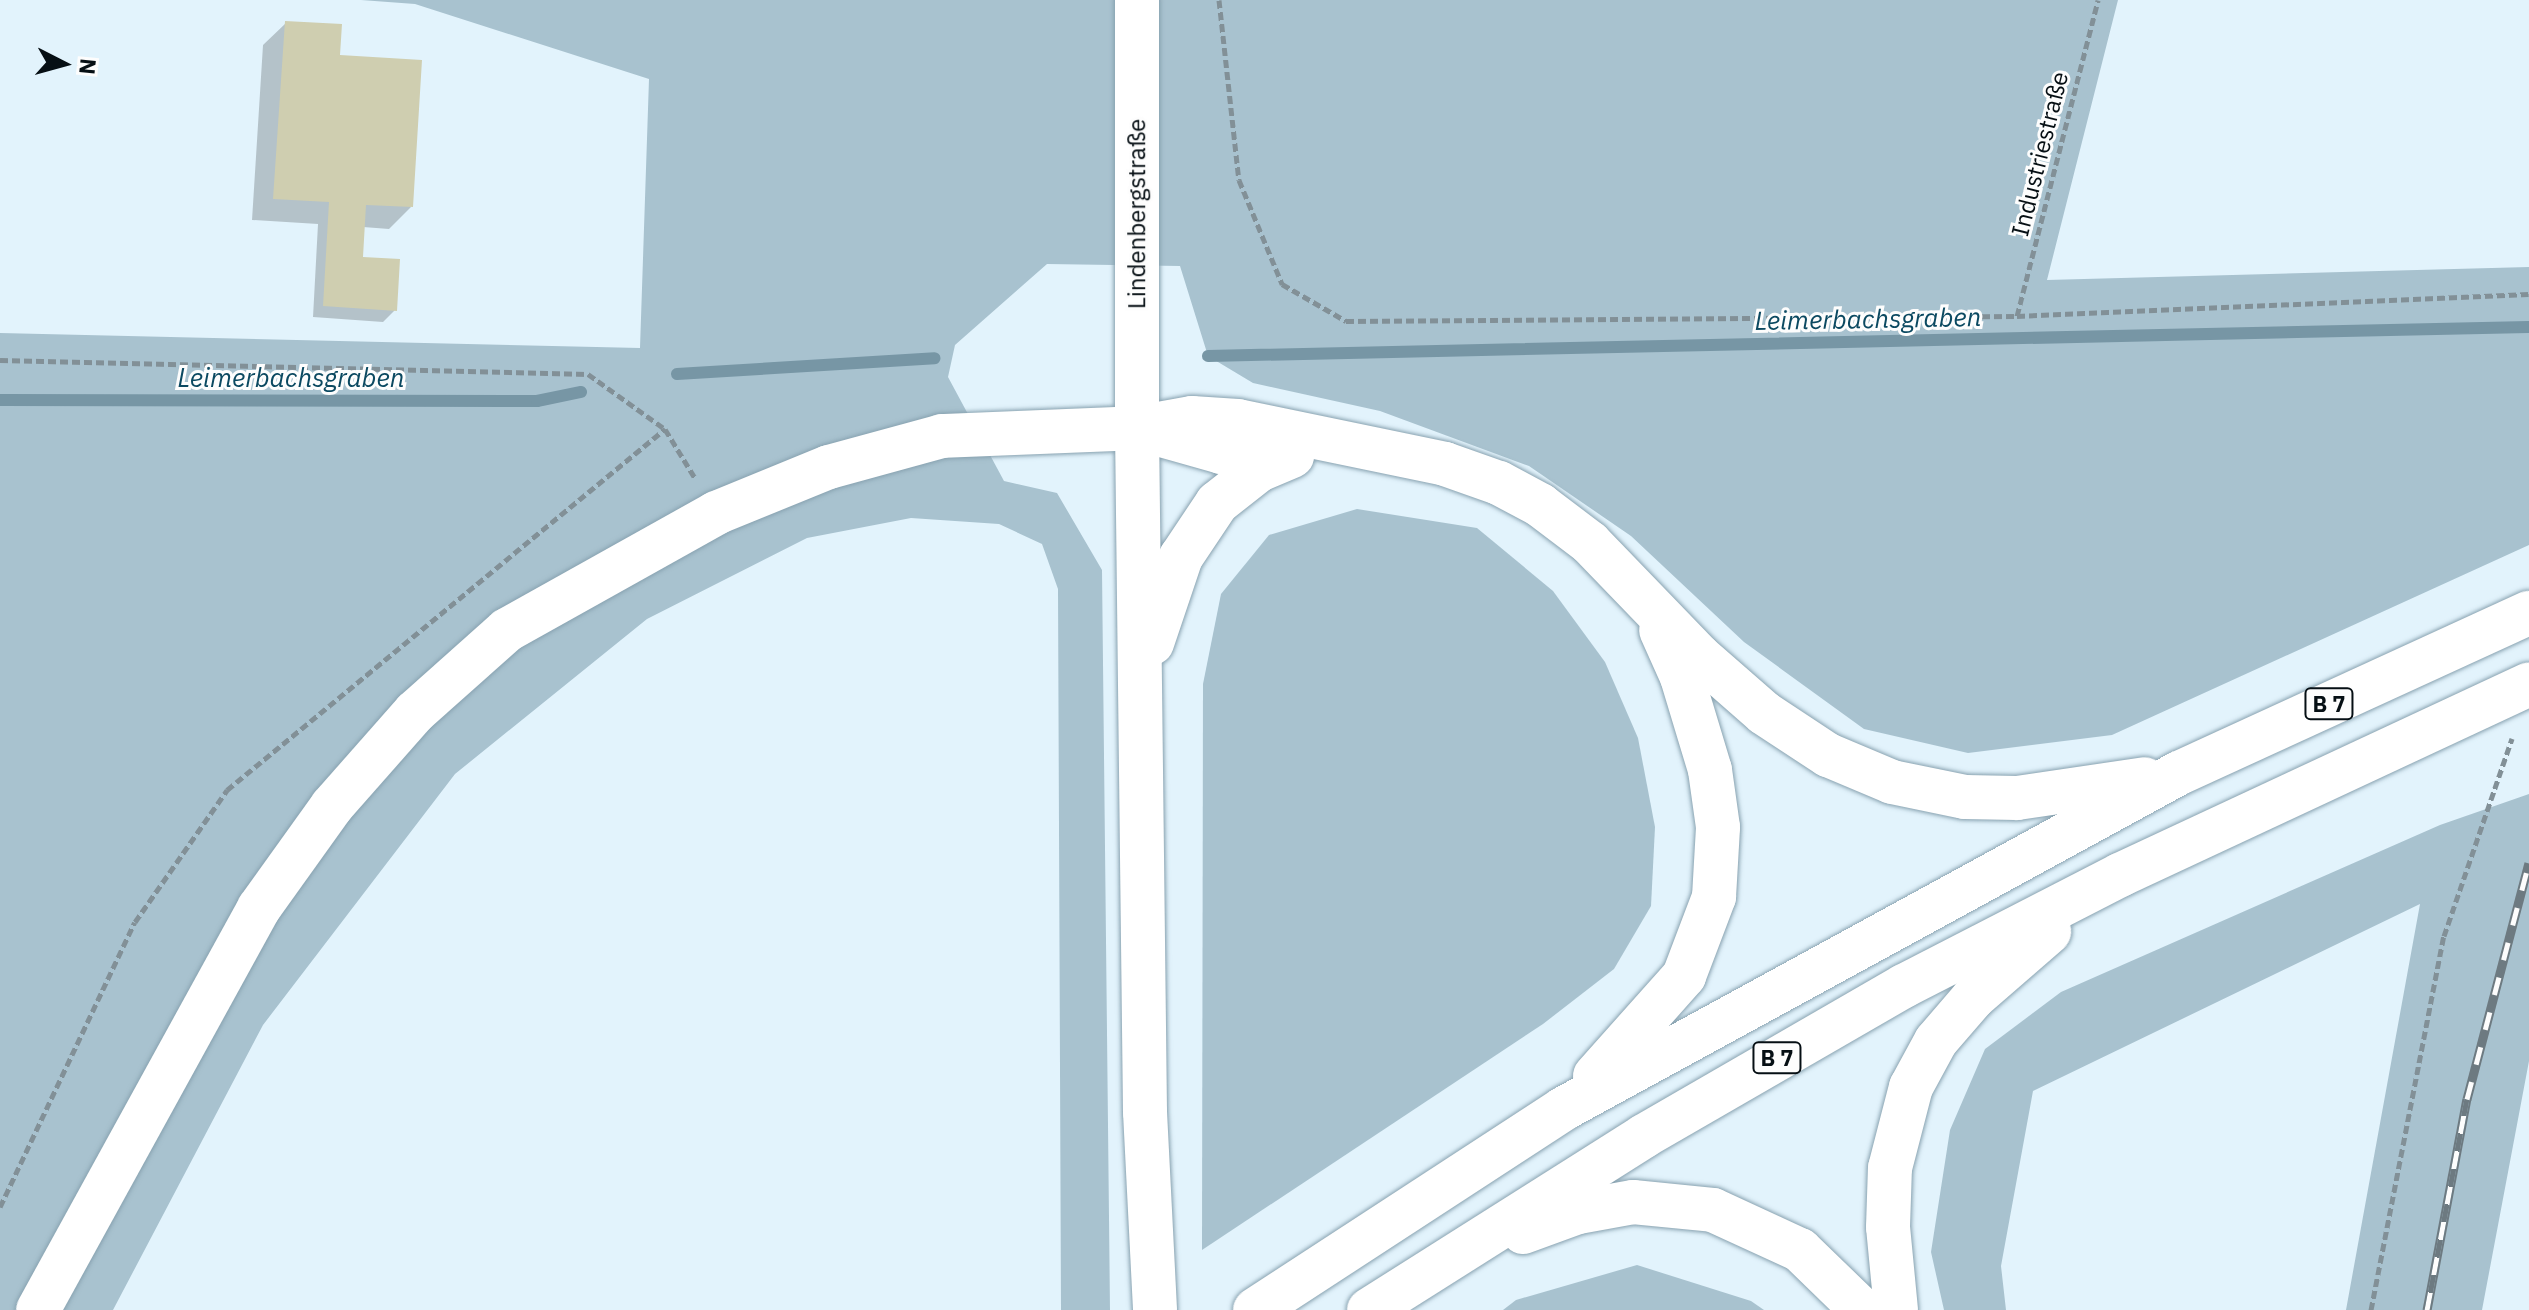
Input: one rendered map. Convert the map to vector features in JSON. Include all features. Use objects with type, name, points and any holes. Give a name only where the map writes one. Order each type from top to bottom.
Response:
[{"type":"main road","name":"Lindenbergstraße","points":[[1137,0],[1137,428],[1145,1112],[1155,1310]]},
{"type":"main road","points":[[38,1310],[259,908],[332,806],[415,712],[507,630],[716,513],[829,467],[942,436],[1137,428],[1218,418],[1481,475],[1540,505],[1604,557],[1652,610],[1729,683],[1788,730],[1850,766],[1892,782],[1965,797],[2017,798],[2179,773]]},
{"type":"main road","points":[[1137,428],[1221,452],[1292,456],[1399,455]]},
{"type":"main road","points":[[1140,680],[1170,586],[1198,530],[1234,487],[1292,456]]},
{"type":"main road","points":[[1563,1109],[1673,992],[1698,947],[1714,897],[1718,827],[1710,770],[1682,677],[1652,610]]},
{"type":"main road","name":"B 7","points":[[1262,1305],[1563,1109],[2179,773],[2529,613]]},
{"type":"main road","name":"B 7","points":[[1369,1310],[1445,1259],[1763,1065],[2120,875],[2529,684]]},
{"type":"main road","points":[[1896,1310],[1888,1227],[1890,1168],[1902,1112],[1922,1063],[1988,981],[2120,875]]},
{"type":"main road","points":[[1445,1259],[1598,1207],[1633,1202],[1695,1206],[1757,1226],[1800,1250],[1862,1310]]},
{"type":"path","points":[[1219,0],[1244,193],[1282,284],[1346,321],[2017,316],[2529,294]]},
{"type":"path","name":"Industriestraße","points":[[2017,316],[2098,0]]},
{"type":"path","points":[[0,360],[588,374],[665,429],[716,513]]},
{"type":"path","points":[[0,1207],[135,922],[227,790],[665,429]]},
{"type":"path","points":[[2371,1310],[2444,936],[2513,735]]},
{"type":"shaded area","points":[[361,0],[2118,0],[2047,280],[2529,267],[2529,545],[2112,735],[1968,753],[1864,729],[1744,642],[1631,536],[1529,466],[1380,411],[1253,383],[1208,356],[1180,266],[1047,264],[955,345],[948,377],[1004,481],[1057,493],[1102,570],[1110,1310],[1061,1310],[1058,589],[1042,544],[999,524],[911,518],[807,538],[647,619],[455,774],[263,1025],[113,1310],[0,1310],[0,333],[640,348],[649,79],[415,4]]},
{"type":"shaded area","points":[[1357,509],[1477,528],[1553,591],[1605,662],[1638,738],[1655,827],[1651,906],[1614,969],[1543,1024],[1202,1250],[1203,684],[1221,594],[1269,535]]},
{"type":"shaded area","points":[[2529,794],[2529,1061],[2482,1310],[2346,1310],[2420,904],[2033,1091],[2001,1266],[2006,1310],[1944,1310],[1931,1252],[1950,1130],[1985,1049],[2061,992],[2440,825]]},
{"type":"shaded area","points":[[1637,1265],[1751,1301],[1764,1310],[1503,1310],[1516,1300]]},
{"type":"building","points":[[285,21],[342,24],[340,55],[422,60],[413,207],[366,205],[363,257],[400,259],[397,311],[323,306],[329,202],[273,199]]},
{"type":"waterway","name":"Leimerbachsgraben","points":[[1208,356],[2529,327]]},
{"type":"waterway","name":"Leimerbachsgraben","points":[[677,374],[935,358]]},
{"type":"waterway","name":"Leimerbachsgraben","points":[[0,400],[537,401],[581,392]]},
{"type":"railway","points":[[2427,1310],[2467,1099],[2529,863]]}]
